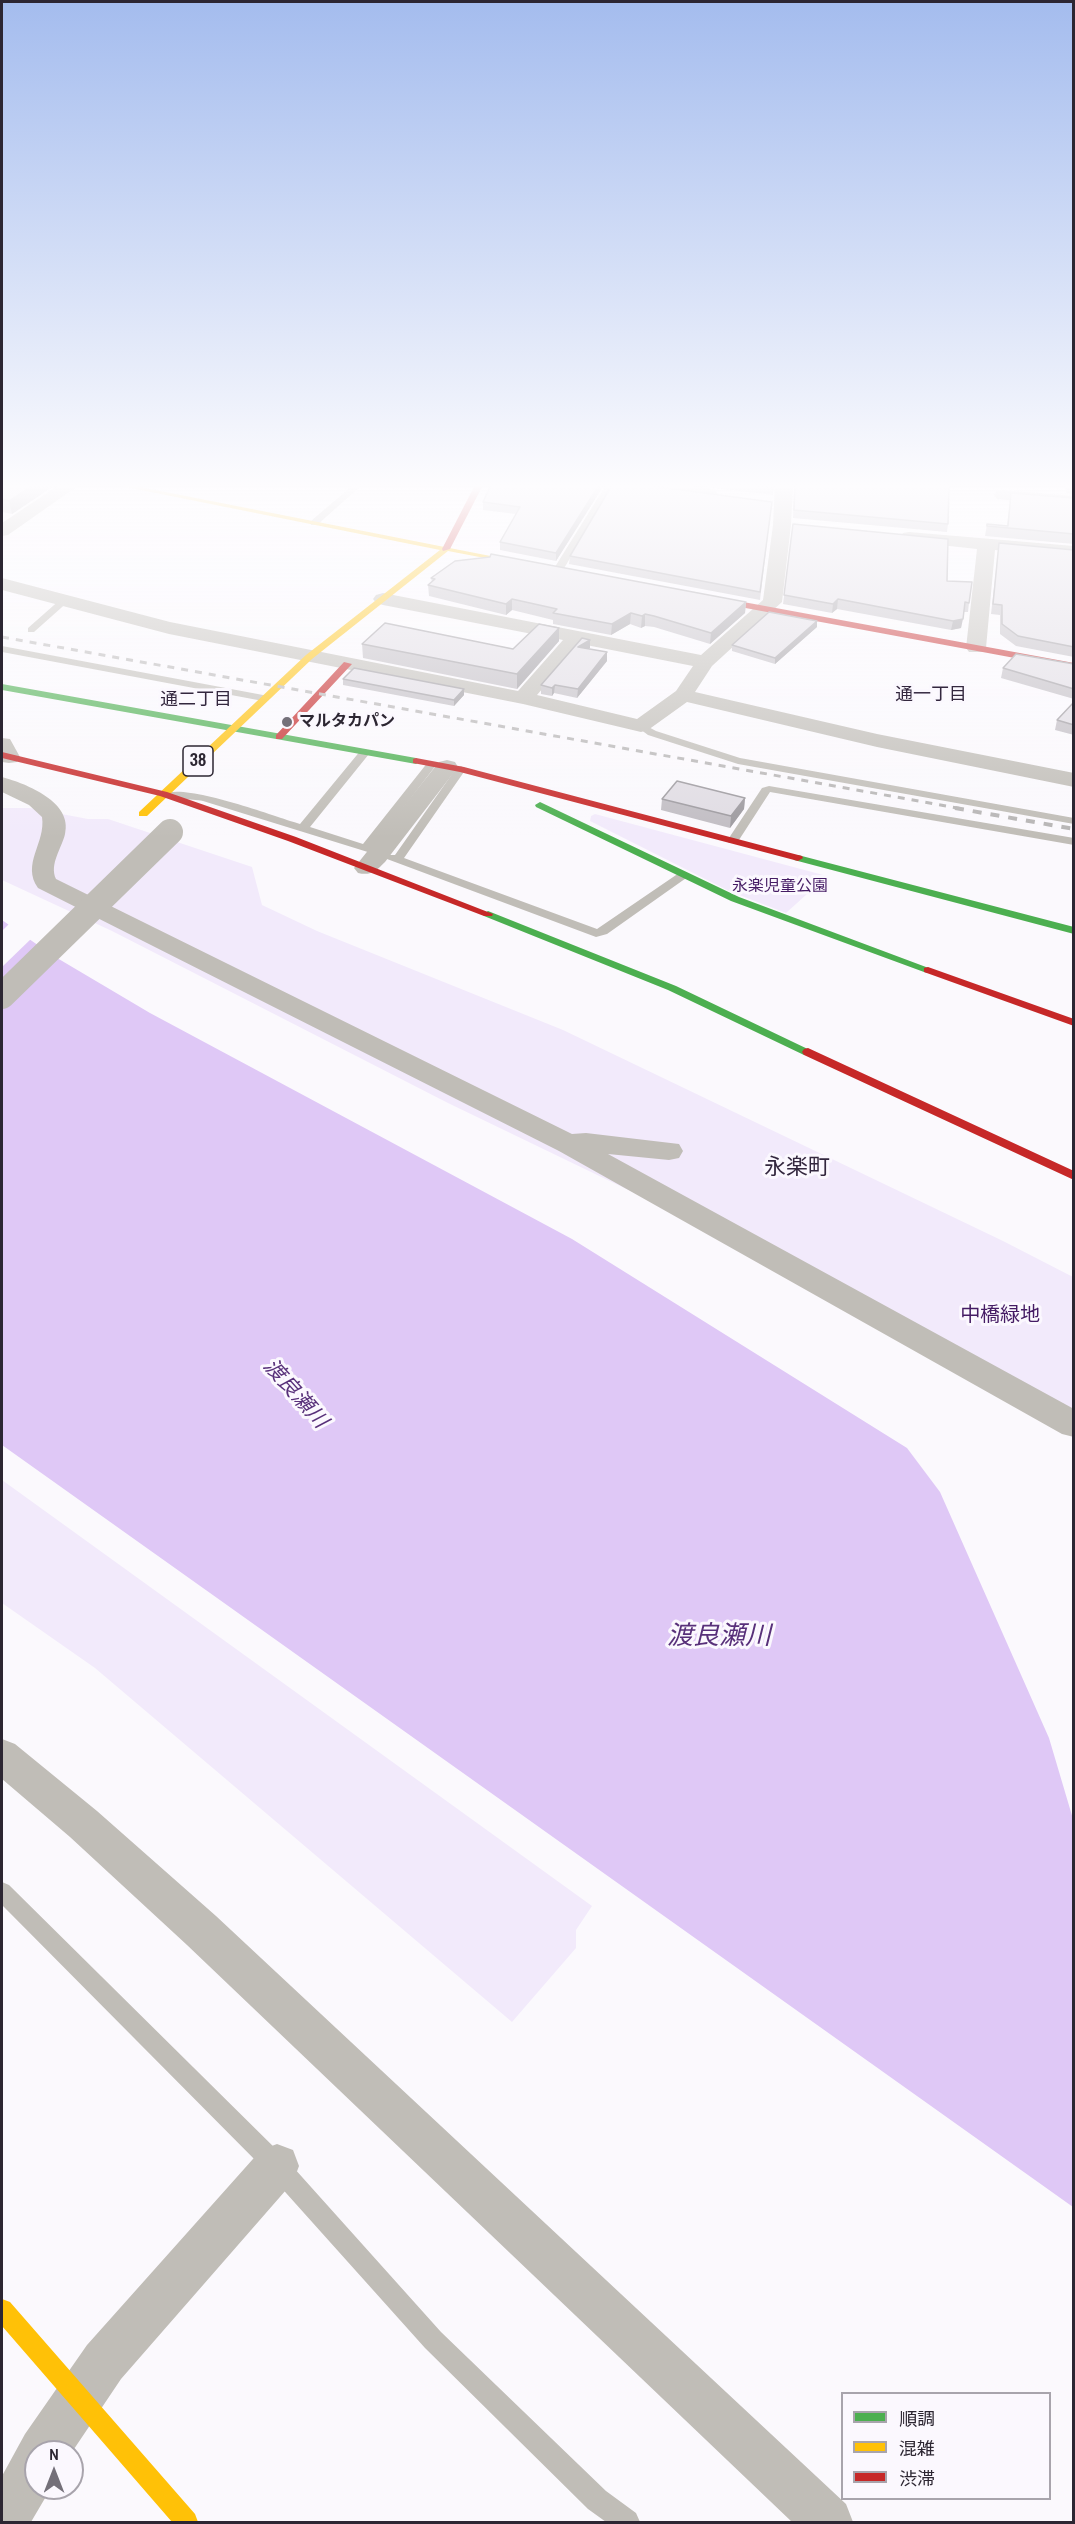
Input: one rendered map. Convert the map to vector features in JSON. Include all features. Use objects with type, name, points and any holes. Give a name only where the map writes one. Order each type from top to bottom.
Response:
[{"type":"street","points":[[76,603],[169,627],[309,657],[524,698],[613,717],[642,726],[683,695],[705,662],[769,603]]},
{"type":"street","name":"38","points":[[143,814],[263,698],[309,657],[378,603]]},
{"type":"street","points":[[403,603],[705,662]]},
{"type":"street","points":[[730,603],[1074,666]]},
{"type":"street","points":[[976,648],[981,603]]},
{"type":"street","points":[[524,698],[577,636]]},
{"type":"street","points":[[279,737],[347,664]]},
{"type":"street","points":[[2,687],[493,777],[1074,931]]},
{"type":"street","points":[[683,695],[798,724],[981,764],[1074,780]]},
{"type":"street","points":[[4,752],[163,794],[292,839],[377,857],[446,767]]},
{"type":"street","points":[[493,777],[498,784],[682,876],[735,899],[1074,1023]]},
{"type":"street","points":[[2,784],[37,801],[52,813],[55,823],[54,837],[41,871],[46,883],[569,1144],[1074,1425]]},
{"type":"street","points":[[565,817],[569,811],[584,801]]},
{"type":"street","points":[[2,996],[176,827]]},
{"type":"street","points":[[368,855],[562,942],[672,988],[1074,1176]]},
{"type":"street","points":[[569,1144],[586,1142],[669,1151]]},
{"type":"street","points":[[2,1756],[147,1880],[417,2132],[828,2523]]},
{"type":"street","points":[[51,2440],[104,2362],[277,2166]]},
{"type":"street","points":[[2,2310],[187,2523]]},
{"type":"street","points":[[3,2523],[24,2486]]},
{"type":"lane","points":[[31,630],[62,603]]},
{"type":"lane","points":[[2,651],[263,698]]},
{"type":"lane","points":[[642,726],[652,734],[738,761],[1074,821]]},
{"type":"lane","points":[[303,828],[365,752]]},
{"type":"lane","points":[[446,767],[394,858],[596,933],[603,931],[682,876]]},
{"type":"lane","points":[[733,841],[766,790],[769,789],[1074,842]]},
{"type":"lane","points":[[163,794],[192,795],[303,828],[368,855]]},
{"type":"lane","points":[[2,1892],[277,2166],[433,2340],[597,2500],[627,2523]]},
{"type":"green space","name":"中橋緑地","points":[[2,808],[30,808],[88,819],[108,819],[252,867],[262,905],[317,931],[563,1030],[1003,1241],[1073,1277],[1073,1434],[676,1213],[448,1103],[112,931],[2,880]]},
{"type":"green space","name":"永楽児童公園","points":[[595,814],[827,876],[786,913],[729,891],[590,821],[591,816]]},
{"type":"green space","points":[[2,1480],[592,1906],[576,1930],[576,1948],[512,2022],[95,1668],[2,1603]]},
{"type":"water","name":"渡良瀬川","points":[[2,920],[52,955],[150,1013],[572,1239],[907,1448],[940,1492],[1049,1738],[1073,1819],[1073,2207],[2,1445]]},
{"type":"pier","points":[[11,922],[32,938],[2,967],[2,931]]},
{"type":"building","points":[[529,603],[745,603],[711,633],[645,614],[642,616],[631,613],[612,624],[553,613],[557,609]]},
{"type":"building","points":[[858,603],[965,603],[963,619],[953,621]]},
{"type":"building","points":[[1074,603],[1074,647],[1018,636],[1002,624],[1002,605],[993,604]]},
{"type":"building","points":[[769,612],[817,621],[775,658],[732,645]]},
{"type":"building","points":[[385,623],[513,649],[539,624],[559,628],[517,674],[362,644]]},
{"type":"building","points":[[582,638],[590,640],[578,647],[607,652],[578,689],[555,685],[552,688],[541,685]]},
{"type":"building","points":[[1016,654],[1074,664],[1074,689],[1003,668]]},
{"type":"building","points":[[354,668],[464,689],[454,700],[343,679]]},
{"type":"building","points":[[1074,702],[1074,725],[1057,720]]},
{"type":"building","points":[[677,781],[745,798],[731,816],[662,799]]},
{"type":"railway","points":[[2,637],[963,809]]},
{"type":"railway","points":[[955,808],[1074,829]]},
{"type":"traffic: fast","points":[[2,687],[416,761]]},
{"type":"traffic: fast","points":[[540,805],[735,899],[928,970]]},
{"type":"traffic: fast","points":[[798,858],[1074,931]]},
{"type":"traffic: fast","points":[[488,914],[672,988],[808,1052]]},
{"type":"traffic: slow","points":[[143,814],[309,657],[378,603]]},
{"type":"traffic: slow","points":[[2,2310],[187,2522]]},
{"type":"traffic: jam","points":[[731,603],[1074,666]]},
{"type":"traffic: jam","points":[[279,737],[347,664]]},
{"type":"traffic: jam","points":[[2,755],[163,794],[292,839],[488,914]]},
{"type":"traffic: jam","points":[[416,761],[461,769],[798,858]]},
{"type":"traffic: jam","points":[[928,970],[1074,1023]]},
{"type":"traffic: jam","points":[[808,1052],[1074,1176]]},
{"type":"place","name":"マルタカパン","points":[[287,722]]},
{"type":"district","name":"通一丁目","points":[[931,695]]},
{"type":"district","name":"通二丁目","points":[[196,700]]},
{"type":"district","name":"永楽町","points":[[797,1168]]}]
